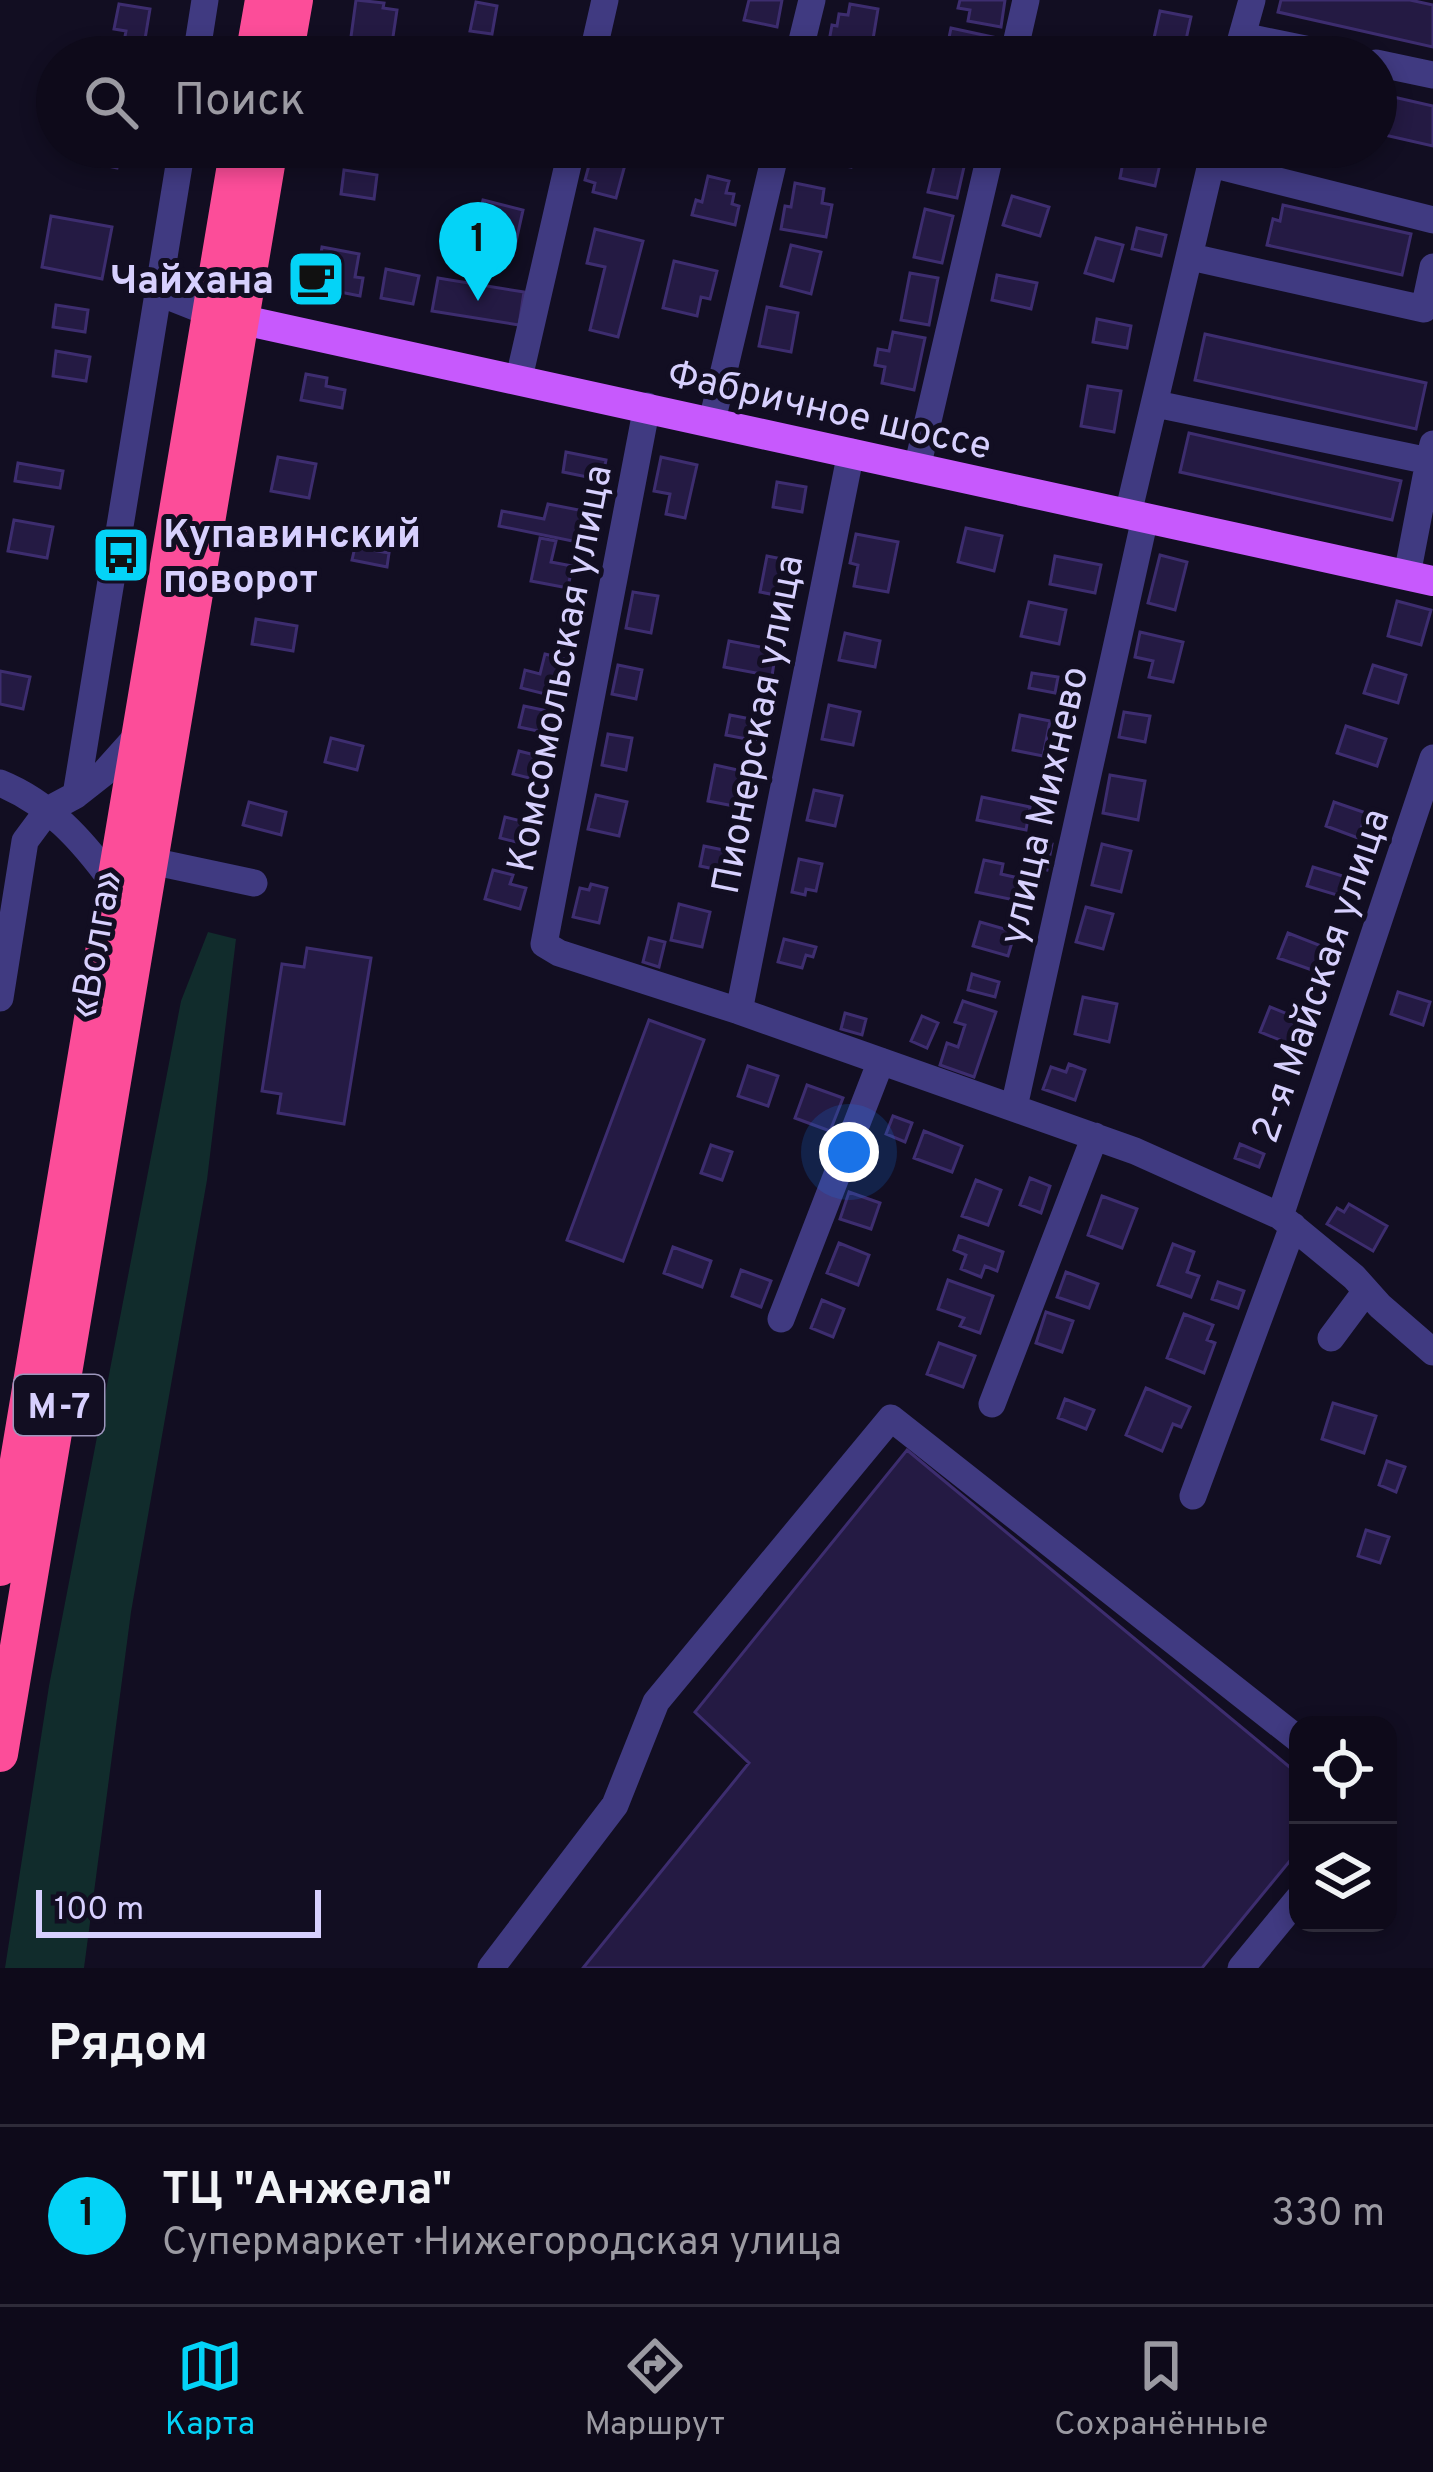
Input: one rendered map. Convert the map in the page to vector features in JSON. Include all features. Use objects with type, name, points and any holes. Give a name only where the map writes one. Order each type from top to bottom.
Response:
[{"type":"highway","points":[[257,36],[263,0]]},
{"type":"highway","points":[[289,36],[295,0]]},
{"type":"highway","name":"«Волга»","points":[[0,1754],[151,861],[225,316],[236,168]]},
{"type":"highway","name":"«Волга»","points":[[0,1568],[138,735],[225,316],[264,168]]},
{"type":"main road","name":"Фабричное шоссе","points":[[225,316],[1420,578]]},
{"type":"street","points":[[200,36],[206,0]]},
{"type":"street","points":[[597,36],[605,0]]},
{"type":"street","points":[[803,36],[812,0]]},
{"type":"street","points":[[1018,36],[1027,0]]},
{"type":"street","points":[[1242,36],[1252,0]]},
{"type":"street","points":[[1397,67],[1433,75]]},
{"type":"street","points":[[76,795],[178,168]]},
{"type":"street","points":[[520,378],[567,168]]},
{"type":"street","points":[[712,421],[772,168]]},
{"type":"street","points":[[917,468],[987,168]]},
{"type":"street","name":"улица Михнево","points":[[1014,1108],[1156,404],[1210,168]]},
{"type":"street","points":[[1254,168],[1433,220]]},
{"type":"street","points":[[1191,257],[1424,309],[1433,267]]},
{"type":"street","points":[[157,292],[225,316]]},
{"type":"street","points":[[1156,404],[1431,452],[1420,578]]},
{"type":"street","name":"Комсомольская улица","points":[[647,406],[544,944],[559,953],[739,1010]]},
{"type":"street","name":"Пионерская улица","points":[[739,1010],[851,452]]},
{"type":"street","points":[[0,998],[25,841],[48,810],[104,773],[138,735]]},
{"type":"street","name":"2-я Майская улица","points":[[1193,1496],[1433,758]]},
{"type":"street","points":[[4,788],[48,810],[83,841],[112,881]]},
{"type":"street","points":[[151,861],[254,884]]},
{"type":"street","points":[[739,1010],[1095,1136],[1286,1221],[1433,1352]]},
{"type":"street","points":[[781,1319],[880,1060]]},
{"type":"street","points":[[992,1404],[1095,1136]]},
{"type":"street","points":[[1331,1338],[1366,1291]]},
{"type":"street","points":[[491,1968],[615,1805],[656,1702],[891,1418],[1289,1732]]},
{"type":"street","points":[[1241,1968],[1289,1910]]},
{"type":"green space","points":[[208,932],[236,939],[207,1180],[131,1612],[84,1968],[5,1968],[49,1686],[181,1001]]},
{"type":"building","points":[[356,0],[384,3],[383,8],[397,10],[393,36],[351,36]]},
{"type":"building","points":[[749,0],[782,0],[777,27],[744,20]]},
{"type":"building","points":[[960,0],[1005,0],[1001,27],[968,21],[970,10],[958,8]]},
{"type":"building","points":[[1281,0],[1410,0],[1433,5],[1433,47],[1397,36],[1278,12]]},
{"type":"building","points":[[476,2],[497,6],[492,34],[470,31]]},
{"type":"building","points":[[119,4],[150,9],[146,36],[125,36],[126,31],[114,29]]},
{"type":"building","points":[[850,4],[878,9],[874,36],[830,36],[839,14],[848,15]]},
{"type":"building","points":[[1160,11],[1191,17],[1187,36],[1154,36]]},
{"type":"building","points":[[951,28],[988,36],[949,36]]},
{"type":"building","points":[[1397,98],[1433,106],[1433,146],[1397,138]]},
{"type":"building","points":[[588,168],[624,168],[616,198],[593,192],[595,183],[585,180]]},
{"type":"building","points":[[934,168],[964,168],[957,198],[928,192]]},
{"type":"building","points":[[1122,168],[1159,168],[1155,186],[1120,178]]},
{"type":"building","points":[[344,170],[377,175],[374,199],[341,194]]},
{"type":"building","points":[[708,176],[729,181],[726,193],[734,194],[732,204],[739,206],[735,225],[692,215],[696,200],[702,202]]},
{"type":"building","points":[[795,183],[824,189],[822,203],[832,205],[826,237],[781,229]]},
{"type":"building","points":[[1012,196],[1049,207],[1040,236],[1003,225]]},
{"type":"building","points":[[483,200],[523,210],[513,255],[472,246]]},
{"type":"building","points":[[1283,205],[1411,234],[1402,275],[1267,245],[1273,219],[1280,221]]},
{"type":"building","points":[[925,209],[953,216],[942,263],[914,257]]},
{"type":"building","points":[[51,216],[112,227],[102,279],[42,267]]},
{"type":"building","points":[[1137,228],[1166,235],[1161,256],[1132,249]]},
{"type":"building","points":[[595,229],[643,241],[618,337],[590,330],[605,267],[587,263]]},
{"type":"building","points":[[1096,238],[1123,245],[1113,281],[1085,273]]},
{"type":"building","points":[[791,245],[821,252],[811,294],[781,286]]},
{"type":"building","points":[[322,247],[359,254],[355,277],[363,278],[360,296],[300,284],[305,256],[320,259]]},
{"type":"building","points":[[674,261],[717,271],[710,299],[701,297],[697,316],[663,308]]},
{"type":"building","points":[[386,269],[419,276],[413,304],[381,298]]},
{"type":"building","points":[[910,273],[938,278],[929,325],[901,320]]},
{"type":"building","points":[[997,275],[1037,283],[1031,309],[992,300]]},
{"type":"building","points":[[438,278],[524,292],[519,325],[432,311]]},
{"type":"building","points":[[56,305],[88,310],[85,332],[53,327]]},
{"type":"building","points":[[767,307],[798,313],[791,352],[759,346]]},
{"type":"building","points":[[1097,319],[1131,326],[1127,348],[1093,342]]},
{"type":"building","points":[[893,332],[925,338],[914,390],[882,383],[885,367],[875,365],[878,349],[889,351]]},
{"type":"building","points":[[1205,334],[1426,383],[1416,429],[1195,380]]},
{"type":"building","points":[[56,351],[90,357],[86,381],[53,376]]},
{"type":"building","points":[[306,374],[327,378],[326,386],[345,390],[342,408],[301,400]]},
{"type":"building","points":[[1088,386],[1121,391],[1114,432],[1081,426]]},
{"type":"building","points":[[1189,433],[1401,481],[1392,520],[1180,472]]},
{"type":"building","points":[[566,452],[606,460],[602,480],[563,472]]},
{"type":"building","points":[[278,457],[316,464],[309,498],[271,491]]},
{"type":"building","points":[[661,457],[697,465],[685,518],[666,514],[670,494],[654,491]]},
{"type":"building","points":[[18,463],[63,471],[60,488],[15,481]]},
{"type":"building","points":[[777,482],[806,487],[802,512],[773,507]]},
{"type":"building","points":[[548,504],[594,513],[587,544],[499,526],[502,511],[544,519]]},
{"type":"building","points":[[14,520],[53,527],[47,558],[8,551]]},
{"type":"building","points":[[966,528],[1002,536],[994,571],[958,562]]},
{"type":"building","points":[[856,534],[898,542],[888,592],[854,586],[858,565],[850,563]]},
{"type":"building","points":[[540,538],[556,541],[551,562],[572,566],[568,588],[531,581]]},
{"type":"building","points":[[355,547],[389,553],[387,567],[352,560]]},
{"type":"building","points":[[1160,555],[1187,562],[1175,610],[1148,603]]},
{"type":"building","points":[[767,556],[792,561],[785,597],[760,592]]},
{"type":"building","points":[[1055,556],[1101,565],[1095,593],[1050,584]]},
{"type":"building","points":[[633,592],[658,596],[651,633],[626,628]]},
{"type":"building","points":[[1397,601],[1431,610],[1421,645],[1388,636]]},
{"type":"building","points":[[1029,602],[1066,610],[1059,644],[1021,636]]},
{"type":"building","points":[[256,619],[297,626],[293,651],[252,644]]},
{"type":"building","points":[[1140,632],[1183,642],[1173,682],[1149,677],[1153,661],[1135,657]]},
{"type":"building","points":[[845,633],[880,641],[875,667],[839,660]]},
{"type":"building","points":[[729,641],[776,650],[772,676],[724,667]]},
{"type":"building","points":[[545,654],[569,660],[563,688],[551,685],[549,695],[521,688],[525,670],[540,674]]},
{"type":"building","points":[[618,665],[642,670],[636,699],[612,694]]},
{"type":"building","points":[[1373,665],[1406,675],[1398,703],[1364,693]]},
{"type":"building","points":[[0,671],[30,677],[23,709],[0,704]]},
{"type":"building","points":[[1032,673],[1058,677],[1055,693],[1029,688]]},
{"type":"building","points":[[829,705],[860,712],[853,745],[822,739]]},
{"type":"building","points":[[524,706],[557,713],[552,734],[519,727]]},
{"type":"building","points":[[1124,712],[1150,716],[1145,742],[1119,737]]},
{"type":"building","points":[[730,715],[761,721],[757,741],[726,735]]},
{"type":"building","points":[[1020,715],[1050,721],[1043,756],[1013,750]]},
{"type":"building","points":[[1346,726],[1386,739],[1377,766],[1337,753]]},
{"type":"building","points":[[608,734],[632,738],[626,770],[602,765]]},
{"type":"building","points":[[331,738],[363,746],[357,770],[325,762]]},
{"type":"building","points":[[519,751],[551,759],[545,782],[513,774]]},
{"type":"building","points":[[715,765],[760,775],[755,796],[747,794],[744,808],[708,801]]},
{"type":"building","points":[[1110,775],[1145,781],[1138,820],[1103,813]]},
{"type":"building","points":[[814,790],[842,796],[835,826],[807,820]]},
{"type":"building","points":[[596,795],[627,802],[619,836],[588,829]]},
{"type":"building","points":[[982,797],[1030,807],[1026,830],[977,820]]},
{"type":"building","points":[[249,802],[286,812],[281,835],[243,825]]},
{"type":"building","points":[[1334,802],[1366,813],[1358,838],[1326,826]]},
{"type":"building","points":[[505,817],[538,825],[533,846],[500,838]]},
{"type":"building","points":[[1030,840],[1052,844],[1047,870],[1025,866]]},
{"type":"building","points":[[1102,844],[1131,851],[1121,892],[1092,885]]},
{"type":"building","points":[[704,846],[738,853],[733,873],[700,866]]},
{"type":"building","points":[[799,859],[822,864],[816,891],[806,889],[805,895],[792,892]]},
{"type":"building","points":[[984,860],[1003,864],[1001,874],[1023,879],[1019,901],[976,892]]},
{"type":"building","points":[[1313,867],[1346,877],[1340,896],[1307,886]]},
{"type":"building","points":[[493,870],[513,875],[510,884],[526,888],[520,909],[485,899]]},
{"type":"building","points":[[591,884],[607,888],[599,923],[573,917],[580,888],[589,890]]},
{"type":"building","points":[[679,904],[710,912],[702,947],[671,940]]},
{"type":"building","points":[[1086,907],[1113,914],[1103,949],[1076,942]]},
{"type":"building","points":[[980,922],[1015,932],[1008,956],[973,946]]},
{"type":"building","points":[[1288,933],[1324,947],[1315,971],[1278,958]]},
{"type":"building","points":[[649,938],[665,942],[659,967],[643,962]]},
{"type":"building","points":[[784,939],[816,947],[813,957],[806,955],[802,968],[778,962]]},
{"type":"building","points":[[307,948],[371,958],[344,1124],[278,1113],[281,1094],[262,1091],[282,964],[304,967]]},
{"type":"building","points":[[972,974],[999,982],[995,997],[968,990]]},
{"type":"building","points":[[1398,992],[1430,1002],[1423,1025],[1391,1014]]},
{"type":"building","points":[[1083,997],[1117,1004],[1109,1042],[1075,1034]]},
{"type":"building","points":[[963,1001],[996,1012],[974,1077],[940,1065],[947,1043],[958,1047],[965,1025],[955,1022]]},
{"type":"building","points":[[1270,1007],[1300,1019],[1290,1044],[1260,1032]]},
{"type":"building","points":[[845,1013],[866,1019],[862,1035],[841,1029]]},
{"type":"building","points":[[922,1016],[938,1023],[927,1048],[911,1041]]},
{"type":"building","points":[[649,1020],[704,1040],[623,1261],[567,1240]]},
{"type":"building","points":[[1069,1064],[1085,1070],[1075,1100],[1043,1089],[1051,1067],[1066,1072]]},
{"type":"building","points":[[748,1066],[778,1076],[768,1106],[738,1096]]},
{"type":"building","points":[[807,1085],[843,1098],[830,1131],[795,1118]]},
{"type":"building","points":[[893,1116],[912,1123],[905,1142],[886,1134]]},
{"type":"building","points":[[924,1131],[962,1146],[952,1172],[914,1158]]},
{"type":"building","points":[[1240,1144],[1264,1154],[1259,1167],[1235,1158]]},
{"type":"building","points":[[711,1145],[732,1152],[722,1180],[701,1173]]},
{"type":"building","points":[[1030,1178],[1050,1186],[1041,1213],[1020,1205]]},
{"type":"building","points":[[976,1180],[1001,1190],[988,1225],[962,1216]]},
{"type":"building","points":[[849,1192],[880,1203],[871,1229],[840,1219]]},
{"type":"building","points":[[1102,1196],[1137,1209],[1122,1248],[1088,1235]]},
{"type":"building","points":[[1349,1204],[1387,1226],[1373,1251],[1327,1224],[1337,1208],[1344,1212]]},
{"type":"building","points":[[959,1236],[1003,1252],[997,1271],[985,1266],[981,1277],[961,1269],[966,1255],[954,1250]]},
{"type":"building","points":[[839,1243],[869,1255],[858,1285],[827,1273]]},
{"type":"building","points":[[1173,1244],[1194,1252],[1187,1272],[1199,1276],[1191,1297],[1158,1285]]},
{"type":"building","points":[[673,1247],[711,1261],[702,1287],[664,1273]]},
{"type":"building","points":[[741,1270],[771,1281],[761,1307],[732,1296]]},
{"type":"building","points":[[1066,1272],[1098,1284],[1089,1308],[1057,1297]]},
{"type":"building","points":[[948,1280],[993,1296],[980,1333],[960,1326],[964,1318],[938,1309]]},
{"type":"building","points":[[1218,1282],[1244,1291],[1238,1308],[1212,1299]]},
{"type":"building","points":[[822,1300],[844,1309],[833,1337],[811,1328]]},
{"type":"building","points":[[1046,1312],[1073,1321],[1062,1352],[1036,1343]]},
{"type":"building","points":[[1184,1314],[1213,1325],[1207,1340],[1215,1343],[1204,1373],[1167,1358]]},
{"type":"building","points":[[939,1343],[975,1356],[963,1387],[927,1374]]},
{"type":"building","points":[[1146,1388],[1190,1407],[1181,1427],[1173,1424],[1162,1451],[1126,1435]]},
{"type":"building","points":[[1065,1399],[1094,1410],[1086,1429],[1058,1418]]},
{"type":"building","points":[[1333,1403],[1376,1416],[1364,1453],[1322,1439]]},
{"type":"building","points":[[907,1450],[1289,1767],[1289,1862],[1202,1968],[583,1968],[749,1763],[695,1712]]},
{"type":"building","points":[[1387,1461],[1405,1467],[1396,1492],[1379,1485]]},
{"type":"building","points":[[1366,1530],[1389,1537],[1380,1563],[1358,1556]]},
{"type":"place","name":"Чайхана","points":[[316,279]]},
{"type":"place","name":"ТЦ \"Анжела\"","points":[[478,301]]},
{"type":"place","name":"Купавинский поворот","points":[[121,555]]}]
